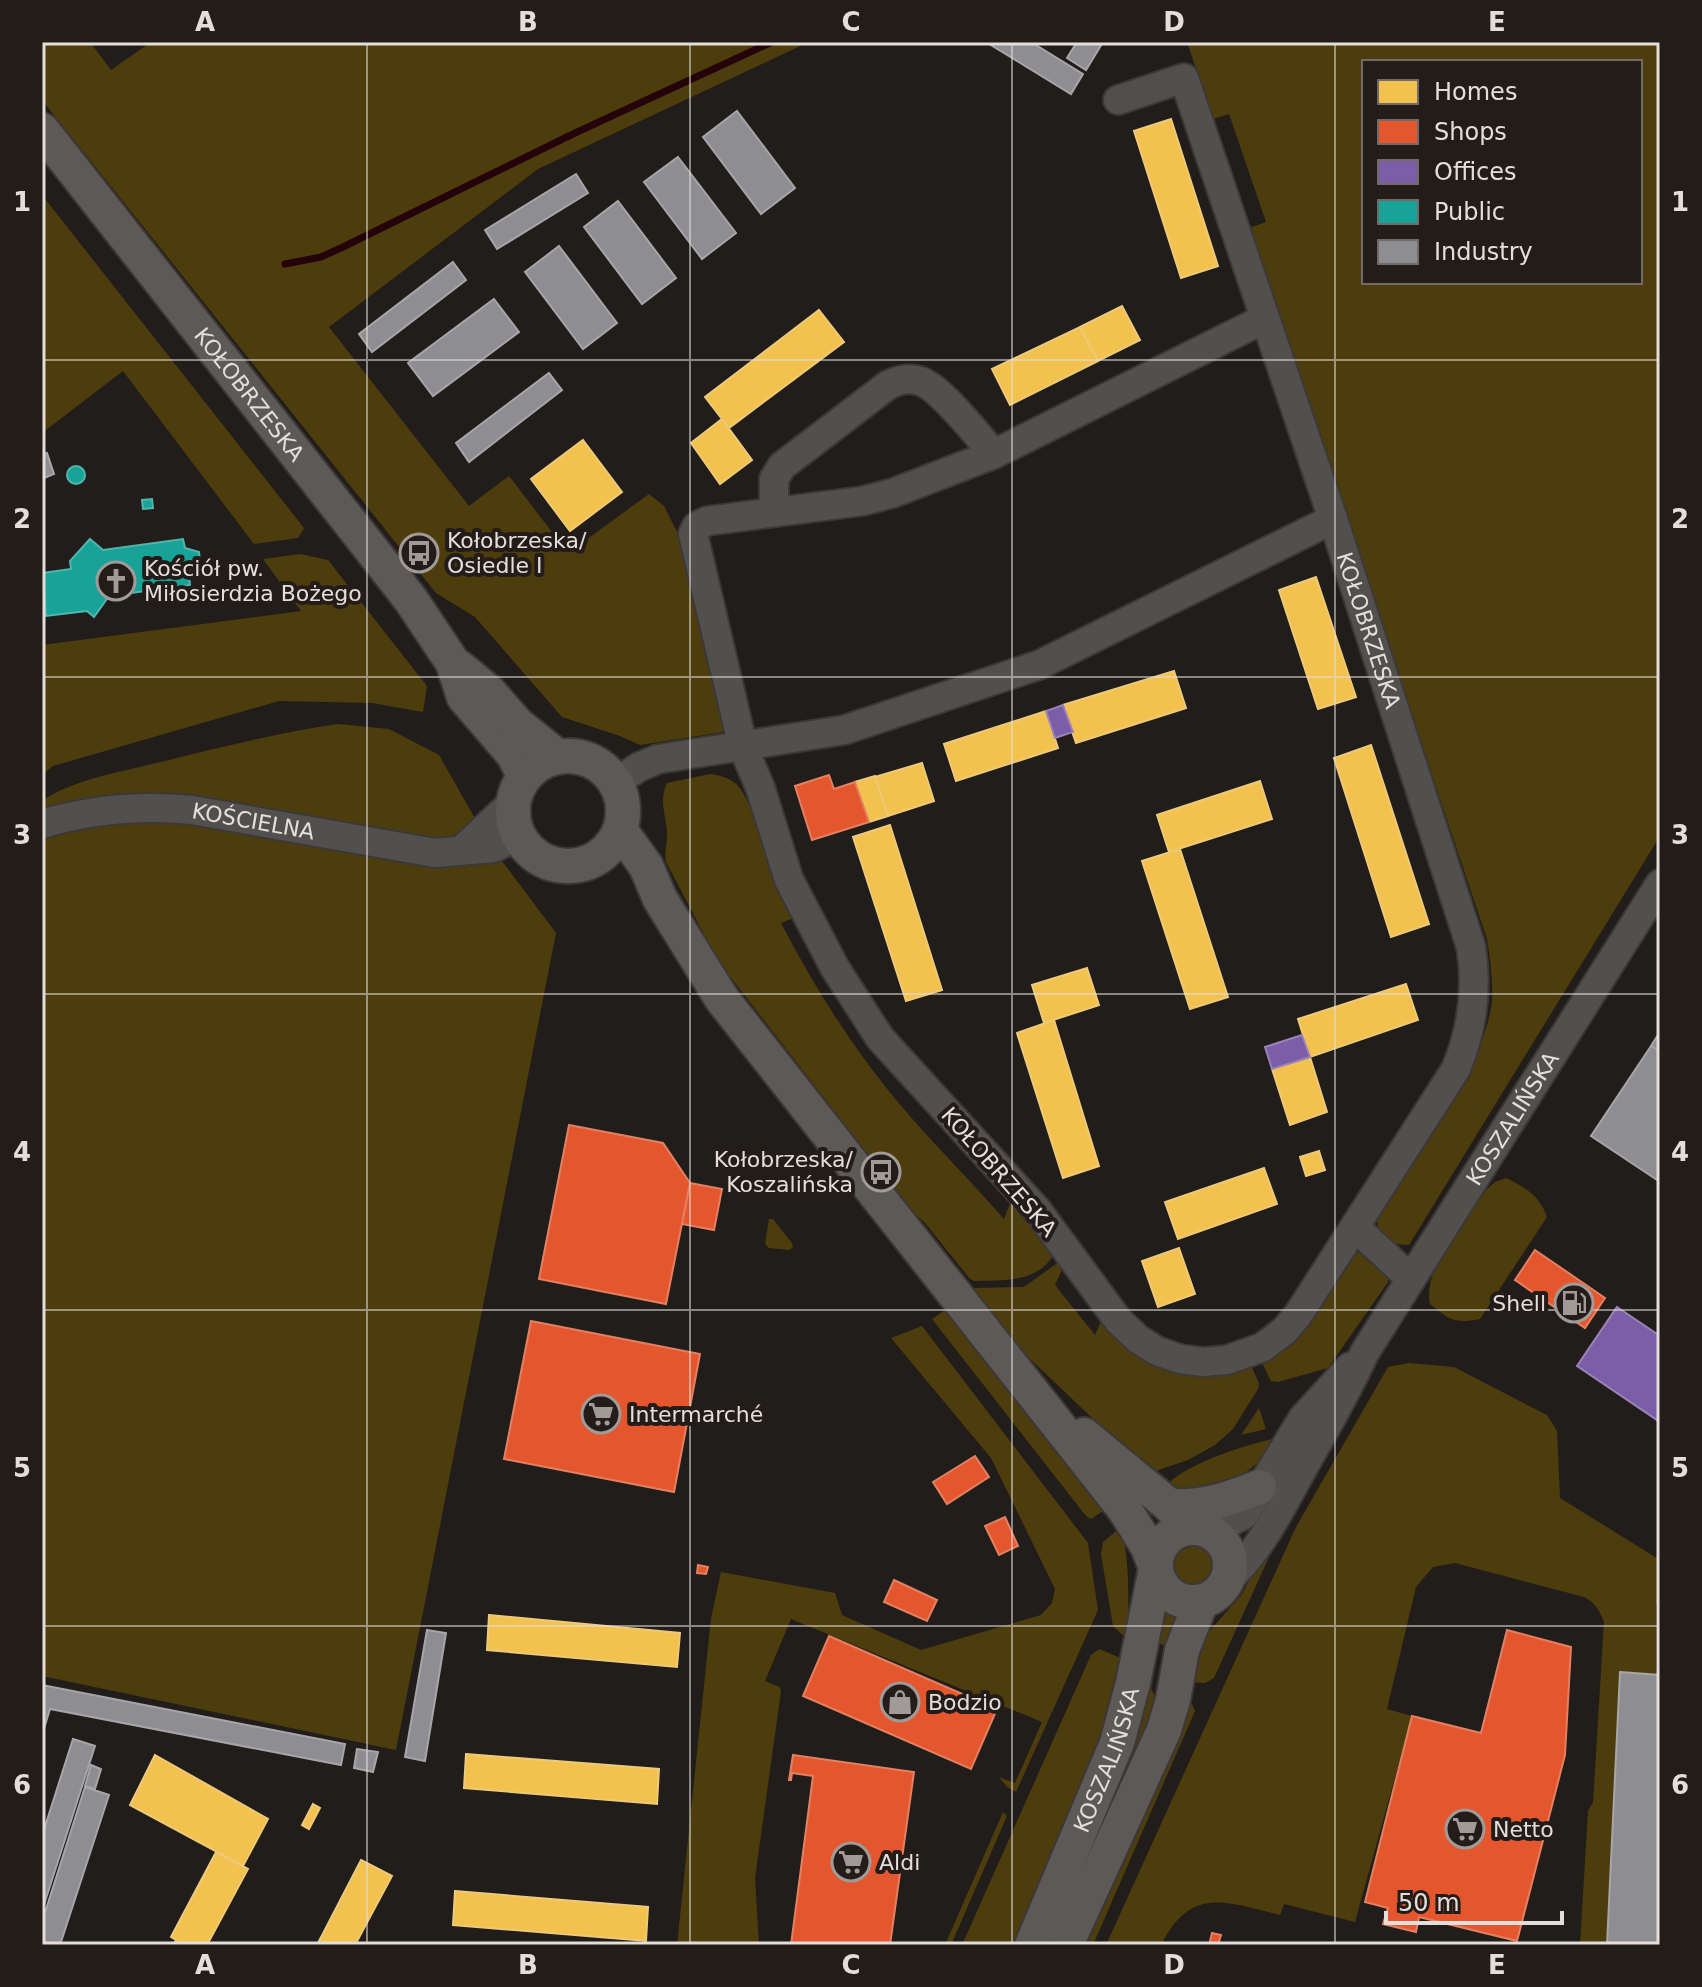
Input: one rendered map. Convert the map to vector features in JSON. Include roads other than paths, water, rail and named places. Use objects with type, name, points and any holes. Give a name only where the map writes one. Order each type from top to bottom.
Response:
[{"type":"main road","name":"KOŁOBRZESKA","points":[[42,130],[411,600],[453,663],[464,697],[514,755],[519,789]]},
{"type":"main road","name":"KOŁOBRZESKA","points":[[453,663],[489,692],[517,724],[558,757]]},
{"type":"main road","points":[[574,756],[591,761],[615,783],[623,814],[620,830],[610,847],[594,860],[568,867],[555,865],[527,849],[518,835],[513,819],[519,789],[539,764],[558,757],[574,756]]},
{"type":"main road","points":[[620,830],[646,866],[660,899],[722,999],[1023,1383],[1125,1510],[1148,1547],[1163,1588],[1180,1600],[1214,1592],[1230,1571],[1226,1548],[1220,1539],[1190,1522],[1023,1383]]},
{"type":"main road","points":[[594,860],[660,899]]},
{"type":"main road","points":[[1156,1568],[1162,1544],[1190,1522],[1195,1507],[1259,1487]]},
{"type":"main road","name":"KOSZALIŃSKA","points":[[1032,1945],[1117,1743],[1133,1683],[1156,1568]]},
{"type":"main road","name":"KOSZALIŃSKA","points":[[1066,1945],[1164,1730],[1182,1650],[1214,1592]]},
{"type":"street","name":"KOŁOBRZESKA","points":[[1118,100],[1184,78],[1333,519],[1471,947],[1474,965],[1470,1029],[1456,1069],[1292,1323],[1263,1347],[1239,1357],[1203,1362],[1168,1355],[1138,1339],[1118,1320],[1037,1210],[880,1038],[835,968],[789,880],[760,787],[743,747],[693,534],[697,526],[707,521],[878,498],[994,454],[1264,319]]},
{"type":"street","points":[[774,512],[774,479],[782,466],[888,385],[903,379],[929,385],[994,454]]},
{"type":"street","points":[[615,783],[658,759],[844,730],[1055,659],[1333,519]]},
{"type":"street","points":[[463,849],[519,789]]},
{"type":"street","name":"KOŚCIELNA","points":[[42,824],[95,811],[153,807],[192,810],[435,853],[494,848],[518,835]]},
{"type":"street","name":"KOSZALIŃSKA","points":[[1214,1592],[1249,1561],[1264,1539],[1340,1406],[1365,1352],[1660,884]]},
{"type":"street","points":[[1355,1227],[1411,1279]]},
{"type":"street","name":"KOSZALIŃSKA","points":[[1190,1522],[1244,1515],[1303,1418],[1365,1352]]},
{"type":"waterway","points":[[285,264],[321,257],[343,247],[575,133],[772,42]]},
{"type":"place","name":"Kołobrzeska/ Osiedle I","points":[[419,553]]},
{"type":"place","name":"Kościół pw. Miłosierdzia Bożego","points":[[116,581]]},
{"type":"place","name":"Kołobrzeska/ Koszalińska","points":[[881,1172]]},
{"type":"place","name":"Shell","points":[[1574,1303]]},
{"type":"place","name":"Intermarché","points":[[601,1414]]},
{"type":"place","name":"Bodzio","points":[[900,1702]]},
{"type":"place","name":"Netto","points":[[1465,1829]]},
{"type":"place","name":"Aldi","points":[[851,1862]]}]
